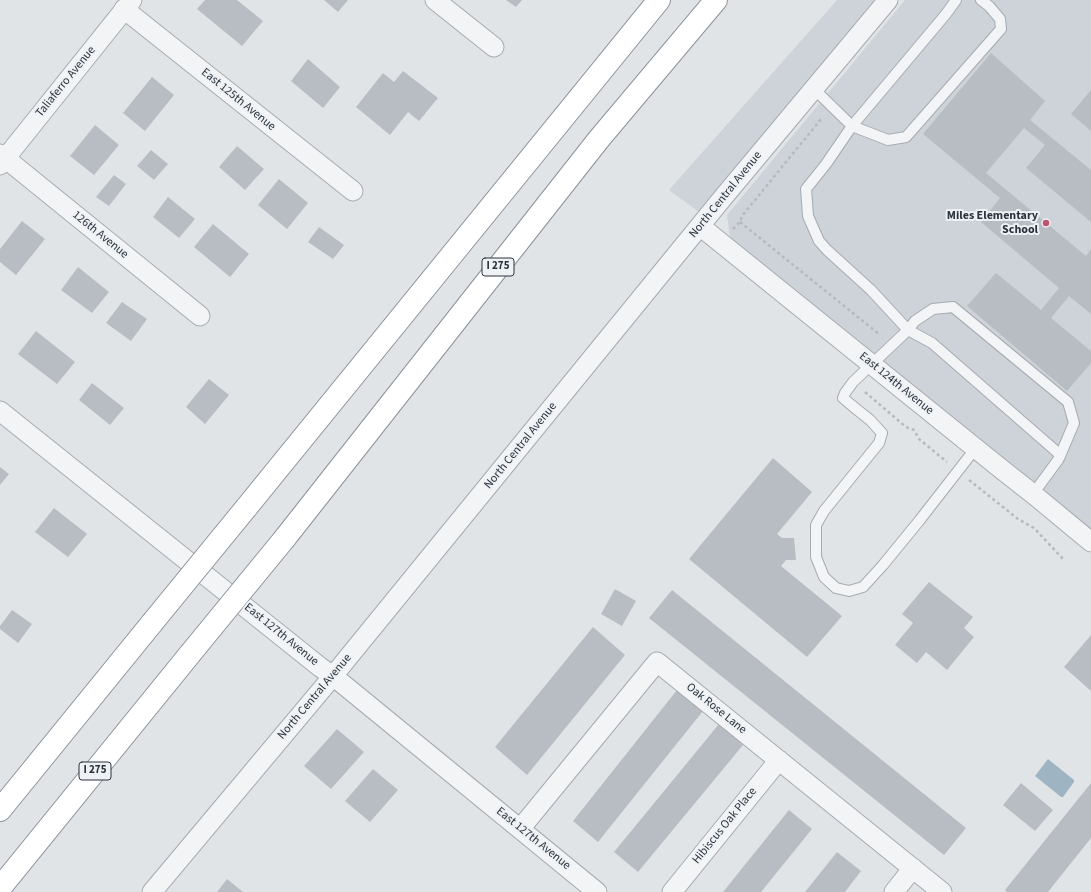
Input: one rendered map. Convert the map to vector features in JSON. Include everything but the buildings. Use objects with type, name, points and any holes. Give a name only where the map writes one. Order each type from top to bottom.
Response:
[{"type":"highway","points":[[0,810],[659,0]]},
{"type":"highway","name":"I 275","points":[[0,888],[285,538],[599,139],[716,0]]},
{"type":"street","points":[[435,0],[494,47]]},
{"type":"street","name":"North Central Avenue","points":[[152,892],[333,676],[700,226],[888,0]]},
{"type":"street","name":"Taliaferro Avenue","points":[[2,159],[128,4]]},
{"type":"street","name":"East 125th Avenue","points":[[128,4],[353,191]]},
{"type":"street","name":"126th Avenue","points":[[2,159],[200,316]]},
{"type":"street","name":"East 124th Avenue","points":[[700,226],[1091,542]]},
{"type":"street","name":"East 127th Avenue","points":[[0,411],[333,676],[597,892]]},
{"type":"street","name":"Oak Rose Lane","points":[[520,829],[658,662],[942,892]]},
{"type":"street","name":"Hibiscus Oak Place","points":[[672,892],[779,760]]},
{"type":"street","points":[[894,892],[913,868]]},
{"type":"lane","points":[[956,0],[852,126],[826,164],[806,189],[808,216],[819,241],[871,290],[908,330],[932,343],[1008,408],[1060,456]]},
{"type":"lane","points":[[814,89],[852,126],[888,140],[906,137],[1001,29],[1000,18],[981,0]]},
{"type":"lane","points":[[975,448],[919,521],[863,587],[849,592],[836,588],[824,577],[816,557],[816,526],[824,511],[880,443],[882,433],[870,420],[843,398],[845,393],[853,382],[908,330],[915,321],[933,309],[953,307],[1068,402],[1074,423],[1058,460],[1033,494]]},
{"type":"path","points":[[731,231],[740,222],[742,216],[822,118]]},
{"type":"path","points":[[740,222],[880,335]]},
{"type":"shaded area","points":[[837,0],[875,0],[699,212],[669,190]]},
{"type":"shaded area","points":[[905,0],[1091,0],[1091,531],[730,238],[727,215]]},
{"type":"water","points":[[1048,759],[1074,780],[1063,797],[1035,776]]},
{"type":"place","name":"Miles Elementary School","points":[[1046,223]]}]
